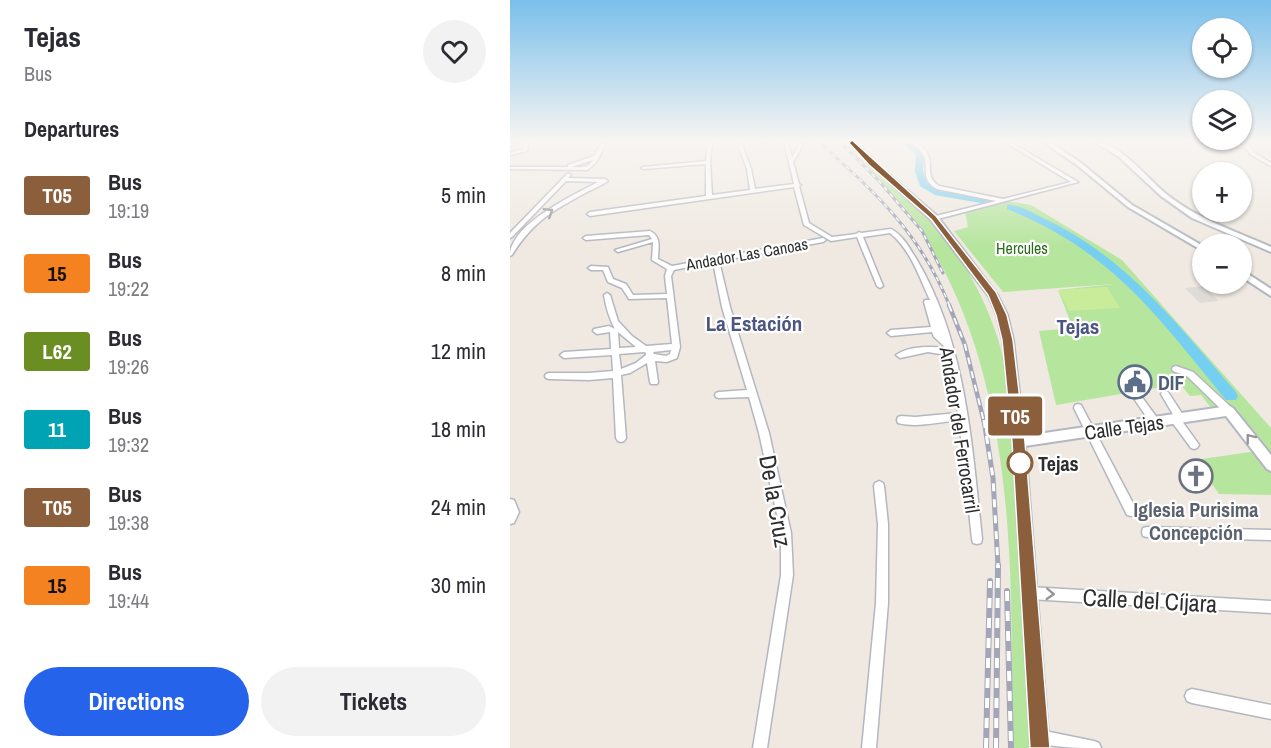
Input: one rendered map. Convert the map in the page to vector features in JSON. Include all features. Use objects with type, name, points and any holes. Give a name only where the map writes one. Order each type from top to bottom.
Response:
[{"type":"street","points":[[510,236],[567,177],[608,181],[542,216],[521,236],[510,254]]},
{"type":"street","points":[[708,177],[709,198]]},
{"type":"street","points":[[749,177],[753,191]]},
{"type":"street","points":[[590,214],[798,185],[796,177]]},
{"type":"street","points":[[887,177],[933,218],[993,294],[1002,315],[1008,340],[1019,442],[1040,742],[1094,748]]},
{"type":"street","points":[[928,177],[930,184],[937,187],[1005,201]]},
{"type":"street","points":[[933,218],[1076,182],[1067,177]]},
{"type":"street","points":[[1095,177],[1130,206],[1192,243]]},
{"type":"street","points":[[1144,177],[1163,195],[1195,216],[1271,248]]},
{"type":"street","points":[[1149,177],[1168,195],[1191,209],[1271,248]]},
{"type":"street","name":"Andador Las Canoas","points":[[798,185],[806,224],[831,239],[889,229]]},
{"type":"street","points":[[518,228],[528,228]]},
{"type":"street","name":"Andador del Ferrocarril","points":[[889,229],[907,247],[923,278],[935,306],[948,348],[962,416],[977,539]]},
{"type":"street","points":[[586,238],[650,233],[655,240],[655,260],[671,268],[668,276],[675,352],[667,359],[649,352],[625,336],[613,321],[607,295]]},
{"type":"street","points":[[859,234],[880,286]]},
{"type":"street","points":[[510,236],[521,236]]},
{"type":"street","points":[[618,250],[655,240]]},
{"type":"street","name":"Andador Las Canoas","points":[[671,268],[823,240]]},
{"type":"street","name":"De la Cruz","points":[[715,260],[726,307],[753,393],[786,532],[787,575],[760,748]]},
{"type":"street","points":[[591,268],[606,268],[610,280],[624,286],[631,297],[670,296]]},
{"type":"street","points":[[1252,280],[1271,292]]},
{"type":"street","points":[[923,292],[935,329],[948,348]]},
{"type":"street","points":[[597,331],[612,329],[618,375],[621,438]]},
{"type":"street","points":[[891,333],[935,329]]},
{"type":"street","points":[[900,355],[948,348]]},
{"type":"street","points":[[564,355],[649,352]]},
{"type":"street","points":[[549,376],[618,375],[635,369],[649,352]]},
{"type":"street","points":[[649,352],[654,382]]},
{"type":"street","points":[[1176,369],[1190,374],[1229,411],[1271,465]]},
{"type":"street","points":[[719,395],[753,393]]},
{"type":"street","points":[[1165,394],[1194,445]]},
{"type":"street","points":[[1138,398],[1155,422]]},
{"type":"street","points":[[1078,408],[1131,511]]},
{"type":"street","name":"Calle Tejas","points":[[1019,442],[1229,411]]},
{"type":"street","points":[[901,420],[915,421],[962,416]]},
{"type":"street","points":[[869,748],[882,603],[883,524],[880,491]]},
{"type":"street","points":[[510,504],[513,512],[510,519]]},
{"type":"street","points":[[1147,532],[1271,536]]},
{"type":"street","name":"Calle del Cíjara","points":[[1029,593],[1271,607]]},
{"type":"street","points":[[1192,696],[1271,712]]},
{"type":"green space","points":[[875,177],[883,177],[906,196],[947,240],[977,287],[998,339],[1006,374],[1013,433],[1028,621],[1032,748],[1011,748],[1009,548],[1003,480],[992,414],[976,349],[952,287],[920,229]]},
{"type":"green space","name":"Hercules","points":[[1006,201],[1031,205],[1122,260],[1271,428],[1271,495],[1219,494],[1195,460],[1257,451],[1221,409],[1211,408],[1201,395],[1190,396],[1180,384],[1056,405],[1039,331],[1073,328],[1058,290],[1114,284],[1003,292],[954,231],[968,227],[965,212]]},
{"type":"green space","points":[[1107,287],[1120,308],[1069,311],[1058,290]]},
{"type":"shaded area","points":[[1192,287],[1192,294],[1212,294],[1219,301],[1200,303],[1185,288]]},
{"type":"waterway","points":[[921,177],[923,184],[938,193],[992,202]]},
{"type":"waterway","points":[[1010,207],[1062,231],[1113,266],[1164,316],[1231,396]]},
{"type":"railway","points":[[857,177],[878,197],[911,236],[938,281],[950,307]]},
{"type":"railway","points":[[875,177],[922,231],[943,273]]},
{"type":"railway","points":[[949,305],[965,345],[984,422]]},
{"type":"railway","points":[[984,420],[993,478],[998,566]]},
{"type":"railway","points":[[996,748],[998,566]]},
{"type":"railway","points":[[986,748],[990,581]]},
{"type":"railway","points":[[1007,591],[1011,748]]},
{"type":"bus line","name":"T05","points":[[888,177],[933,218],[993,294],[1002,315],[1008,340],[1019,442],[1040,748]]},
{"type":"place","name":"DIF","points":[[1135,382]]},
{"type":"place","name":"Tejas","points":[[1020,463]]},
{"type":"place","name":"Iglesia Purisima Concepción","points":[[1196,476]]},
{"type":"district","name":"La Estación","points":[[754,323]]},
{"type":"district","name":"Tejas","points":[[1078,326]]}]
